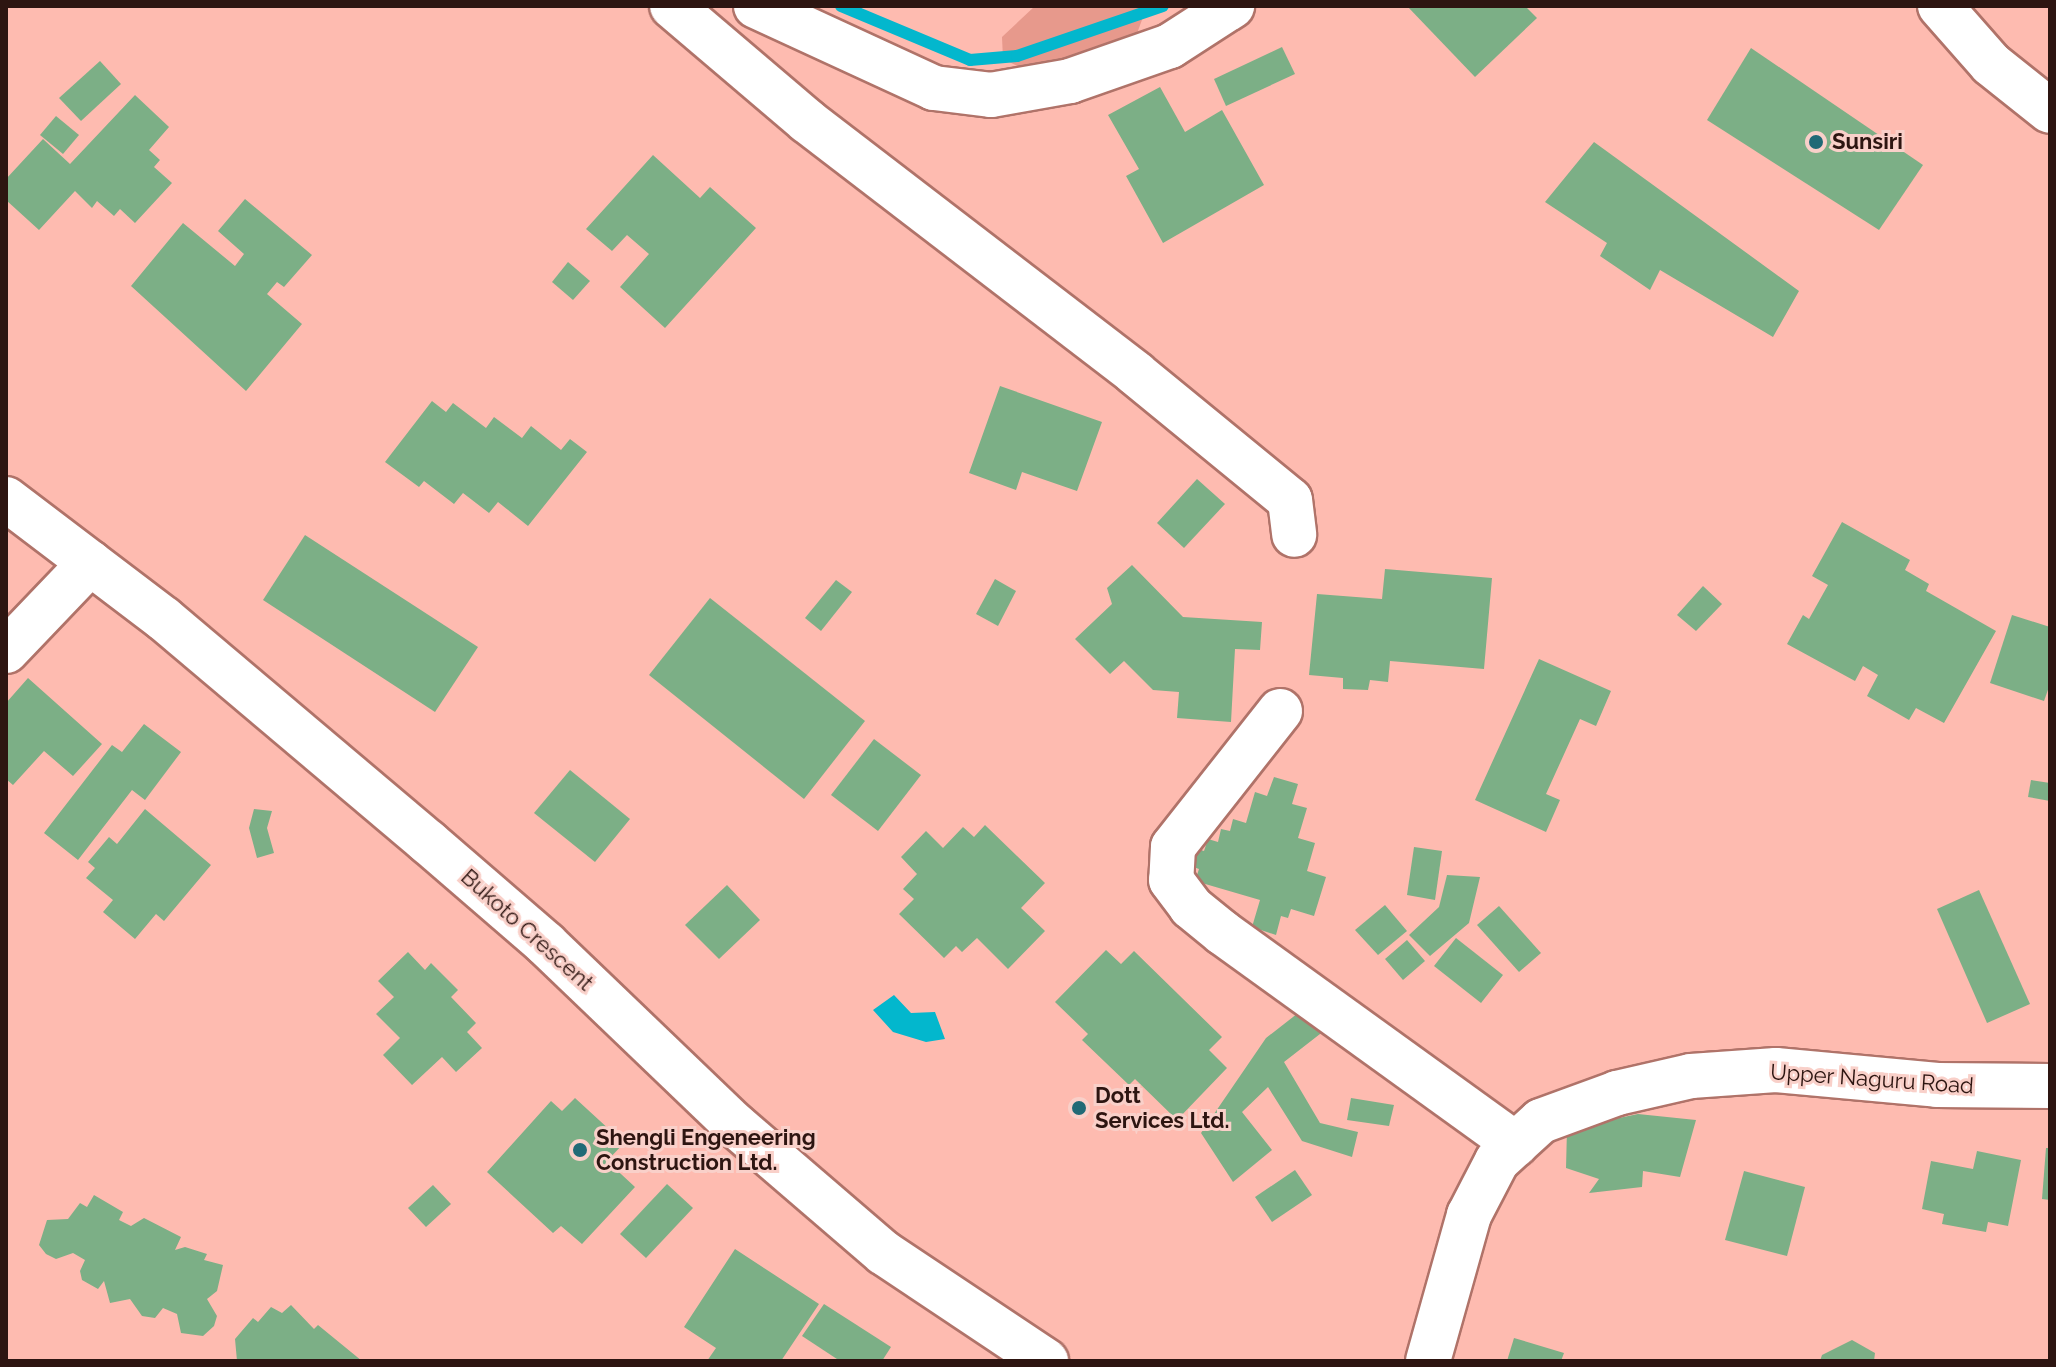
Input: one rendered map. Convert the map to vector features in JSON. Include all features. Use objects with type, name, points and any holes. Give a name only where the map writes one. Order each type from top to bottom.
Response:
[{"type":"street","points":[[672,6],[807,121],[1135,373],[1290,500],[1294,535]]},
{"type":"street","points":[[756,6],[934,88],[991,95],[1070,81],[1170,46],[1232,6]]},
{"type":"street","points":[[1940,6],[1991,64],[2050,111]]},
{"type":"street","name":"Bukoto Crescent","points":[[6,499],[164,619],[546,944],[735,1125],[884,1253],[1046,1361]]},
{"type":"street","points":[[6,651],[90,563]]},
{"type":"street","points":[[1280,711],[1173,847],[1171,880],[1191,907],[1223,933],[1516,1144]]},
{"type":"street","name":"Upper Naguru Road","points":[[1428,1361],[1469,1215],[1497,1161],[1541,1121],[1617,1093],[1691,1076],[1776,1070],[1937,1085],[2050,1086]]},
{"type":"shaded area","points":[[1035,6],[1147,6],[1135,39],[1032,73],[1003,59],[1002,37]]},
{"type":"water","points":[[894,995],[911,1013],[935,1012],[945,1039],[926,1042],[893,1032],[873,1010]]},
{"type":"building","points":[[1407,6],[1525,6],[1537,18],[1475,77]]},
{"type":"building","points":[[1282,47],[1295,74],[1226,106],[1214,79]]},
{"type":"building","name":"Sunsiri","points":[[1751,48],[1923,165],[1879,230],[1707,120]]},
{"type":"building","points":[[100,61],[121,84],[81,121],[59,98]]},
{"type":"building","points":[[1160,87],[1185,132],[1222,110],[1264,185],[1163,243],[1126,176],[1139,169],[1108,115]]},
{"type":"building","points":[[135,95],[169,127],[149,150],[160,160],[154,167],[172,183],[135,223],[120,209],[114,216],[97,201],[92,208],[75,191],[39,230],[6,200],[6,179],[43,139],[70,164]]},
{"type":"building","points":[[56,116],[79,135],[63,154],[40,135]]},
{"type":"building","points":[[1594,142],[1799,291],[1773,337],[1660,270],[1650,290],[1600,256],[1607,243],[1545,202]]},
{"type":"building","points":[[653,155],[700,198],[710,187],[756,228],[665,328],[620,287],[649,254],[627,235],[612,251],[586,229]]},
{"type":"building","points":[[245,199],[312,255],[284,287],[277,282],[267,294],[302,324],[246,391],[131,286],[183,223],[235,266],[244,254],[218,231]]},
{"type":"building","points":[[568,262],[590,281],[573,300],[552,282]]},
{"type":"building","points":[[1000,386],[1102,422],[1077,491],[1022,472],[1016,490],[969,473]]},
{"type":"building","points":[[432,401],[446,412],[453,403],[486,428],[494,417],[522,438],[531,426],[561,450],[570,439],[587,452],[528,526],[498,502],[489,513],[463,493],[454,504],[424,481],[419,487],[385,462]]},
{"type":"building","points":[[1197,479],[1225,504],[1184,548],[1157,523]]},
{"type":"building","points":[[1842,522],[1910,560],[1905,570],[1929,584],[1926,591],[1996,631],[1944,723],[1916,708],[1909,720],[1867,696],[1878,675],[1863,666],[1855,681],[1787,644],[1803,615],[1809,619],[1828,585],[1812,576]]},
{"type":"building","points":[[305,535],[478,647],[435,712],[263,600]]},
{"type":"building","points":[[1132,565],[1183,617],[1262,622],[1260,650],[1235,649],[1231,722],[1177,718],[1179,692],[1153,690],[1124,661],[1110,674],[1075,639],[1112,604],[1107,588]]},
{"type":"building","points":[[1385,569],[1492,578],[1484,669],[1390,661],[1388,682],[1370,680],[1368,690],[1343,689],[1343,678],[1309,675],[1317,594],[1382,599]]},
{"type":"building","points":[[995,579],[1016,591],[998,626],[976,614]]},
{"type":"building","points":[[836,580],[852,592],[821,631],[805,618]]},
{"type":"building","points":[[1703,586],[1722,604],[1696,631],[1677,615]]},
{"type":"building","points":[[710,598],[865,721],[804,799],[649,675]]},
{"type":"building","points":[[2012,615],[2050,627],[2050,684],[2044,701],[1990,683]]},
{"type":"building","points":[[1539,659],[1611,691],[1596,726],[1580,719],[1546,794],[1560,800],[1546,832],[1475,800]]},
{"type":"building","points":[[28,678],[102,744],[73,776],[44,751],[13,785],[6,779],[6,703]]},
{"type":"building","points":[[144,724],[181,752],[145,800],[132,790],[78,860],[44,833],[112,745],[122,752]]},
{"type":"building","points":[[874,739],[921,775],[878,831],[831,795]]},
{"type":"building","points":[[570,770],[630,819],[595,862],[534,813]]},
{"type":"building","points":[[1274,777],[1298,784],[1292,804],[1307,808],[1298,838],[1315,843],[1307,871],[1326,877],[1314,916],[1291,909],[1288,918],[1281,916],[1276,935],[1252,927],[1260,900],[1195,881],[1199,869],[1185,864],[1191,847],[1204,851],[1208,839],[1218,842],[1221,829],[1230,831],[1233,819],[1246,823],[1255,792],[1267,796]]},
{"type":"building","points":[[2031,780],[2050,783],[2050,801],[2028,797]]},
{"type":"building","points":[[145,809],[211,865],[164,921],[156,914],[135,939],[103,912],[113,900],[86,878],[95,868],[88,862],[109,837],[117,844]]},
{"type":"building","points":[[254,809],[272,811],[267,828],[274,853],[257,858],[249,828]]},
{"type":"building","points":[[985,825],[1045,883],[1021,908],[1045,931],[1008,969],[977,938],[962,952],[956,946],[944,958],[899,914],[914,899],[903,889],[917,874],[901,857],[926,831],[943,848],[963,827],[974,837]]},
{"type":"building","points":[[1414,847],[1442,851],[1435,900],[1407,895]]},
{"type":"building","points":[[1447,875],[1480,877],[1469,923],[1430,956],[1409,935],[1439,907]]},
{"type":"building","points":[[727,885],[760,920],[719,959],[685,925]]},
{"type":"building","points":[[1979,890],[2030,1004],[1987,1023],[1937,909]]},
{"type":"building","points":[[1385,905],[1407,931],[1378,955],[1355,930]]},
{"type":"building","points":[[1499,906],[1541,953],[1519,972],[1477,925]]},
{"type":"building","points":[[1456,938],[1503,975],[1481,1003],[1434,966]]},
{"type":"building","points":[[1407,940],[1425,961],[1403,980],[1385,959]]},
{"type":"building","points":[[1106,950],[1121,964],[1134,951],[1222,1037],[1209,1050],[1227,1068],[1177,1120],[1135,1079],[1129,1085],[1082,1040],[1088,1034],[1055,1002]]},
{"type":"building","points":[[408,952],[425,970],[431,963],[458,990],[451,997],[476,1023],[467,1032],[482,1048],[456,1072],[442,1057],[412,1085],[383,1055],[400,1038],[376,1014],[394,997],[378,981]]},
{"type":"building","points":[[1311,1003],[1329,1027],[1284,1062],[1320,1123],[1358,1132],[1352,1157],[1302,1141],[1268,1087],[1242,1112],[1272,1150],[1233,1182],[1201,1133],[1266,1038]]},
{"type":"building","points":[[575,1098],[624,1143],[607,1161],[635,1187],[582,1244],[561,1226],[553,1233],[487,1172],[551,1101],[562,1111]]},
{"type":"building","points":[[1351,1098],[1394,1105],[1389,1126],[1347,1120]]},
{"type":"building","points":[[1638,1114],[1696,1120],[1680,1177],[1643,1171],[1642,1187],[1589,1193],[1599,1179],[1566,1168],[1567,1129]]},
{"type":"building","points":[[2046,1148],[2050,1148],[2050,1200],[2042,1199]]},
{"type":"building","points":[[1977,1151],[2021,1160],[2008,1226],[1988,1222],[1986,1232],[1942,1224],[1944,1214],[1922,1209],[1931,1161],[1973,1169]]},
{"type":"building","points":[[1295,1170],[1312,1195],[1272,1222],[1255,1197]]},
{"type":"building","points":[[1744,1171],[1805,1187],[1787,1256],[1725,1240]]},
{"type":"building","points":[[667,1184],[693,1208],[646,1258],[620,1234]]},
{"type":"building","points":[[433,1185],[451,1204],[426,1227],[408,1208]]},
{"type":"building","points":[[94,1195],[123,1212],[119,1220],[131,1226],[144,1218],[181,1237],[175,1250],[185,1247],[207,1254],[204,1260],[223,1265],[217,1291],[207,1299],[217,1316],[214,1326],[203,1336],[181,1333],[177,1314],[163,1308],[155,1318],[142,1316],[130,1299],[110,1303],[104,1281],[98,1289],[82,1280],[80,1271],[85,1260],[73,1253],[56,1259],[46,1254],[39,1245],[47,1220],[68,1219],[80,1203],[87,1207]]},
{"type":"building","points":[[735,1249],[819,1304],[781,1361],[707,1361],[716,1348],[684,1327]]},
{"type":"building","points":[[824,1304],[891,1347],[882,1361],[840,1361],[802,1336]]},
{"type":"building","points":[[291,1305],[314,1329],[318,1325],[362,1361],[237,1361],[235,1339],[253,1318],[258,1322],[271,1307],[282,1313]]},
{"type":"building","points":[[1514,1338],[1564,1353],[1561,1361],[1507,1361]]},
{"type":"building","points":[[1852,1340],[1875,1353],[1874,1361],[1820,1361],[1822,1355]]},
{"type":"waterway","points":[[841,6],[970,60],[1017,56],[1163,6]]},
{"type":"place","name":"Sunsiri","points":[[1816,142]]},
{"type":"place","name":"Dott Services Ltd.","points":[[1079,1108]]},
{"type":"place","name":"Shengli Engeneering Construction Ltd.","points":[[580,1150]]}]
